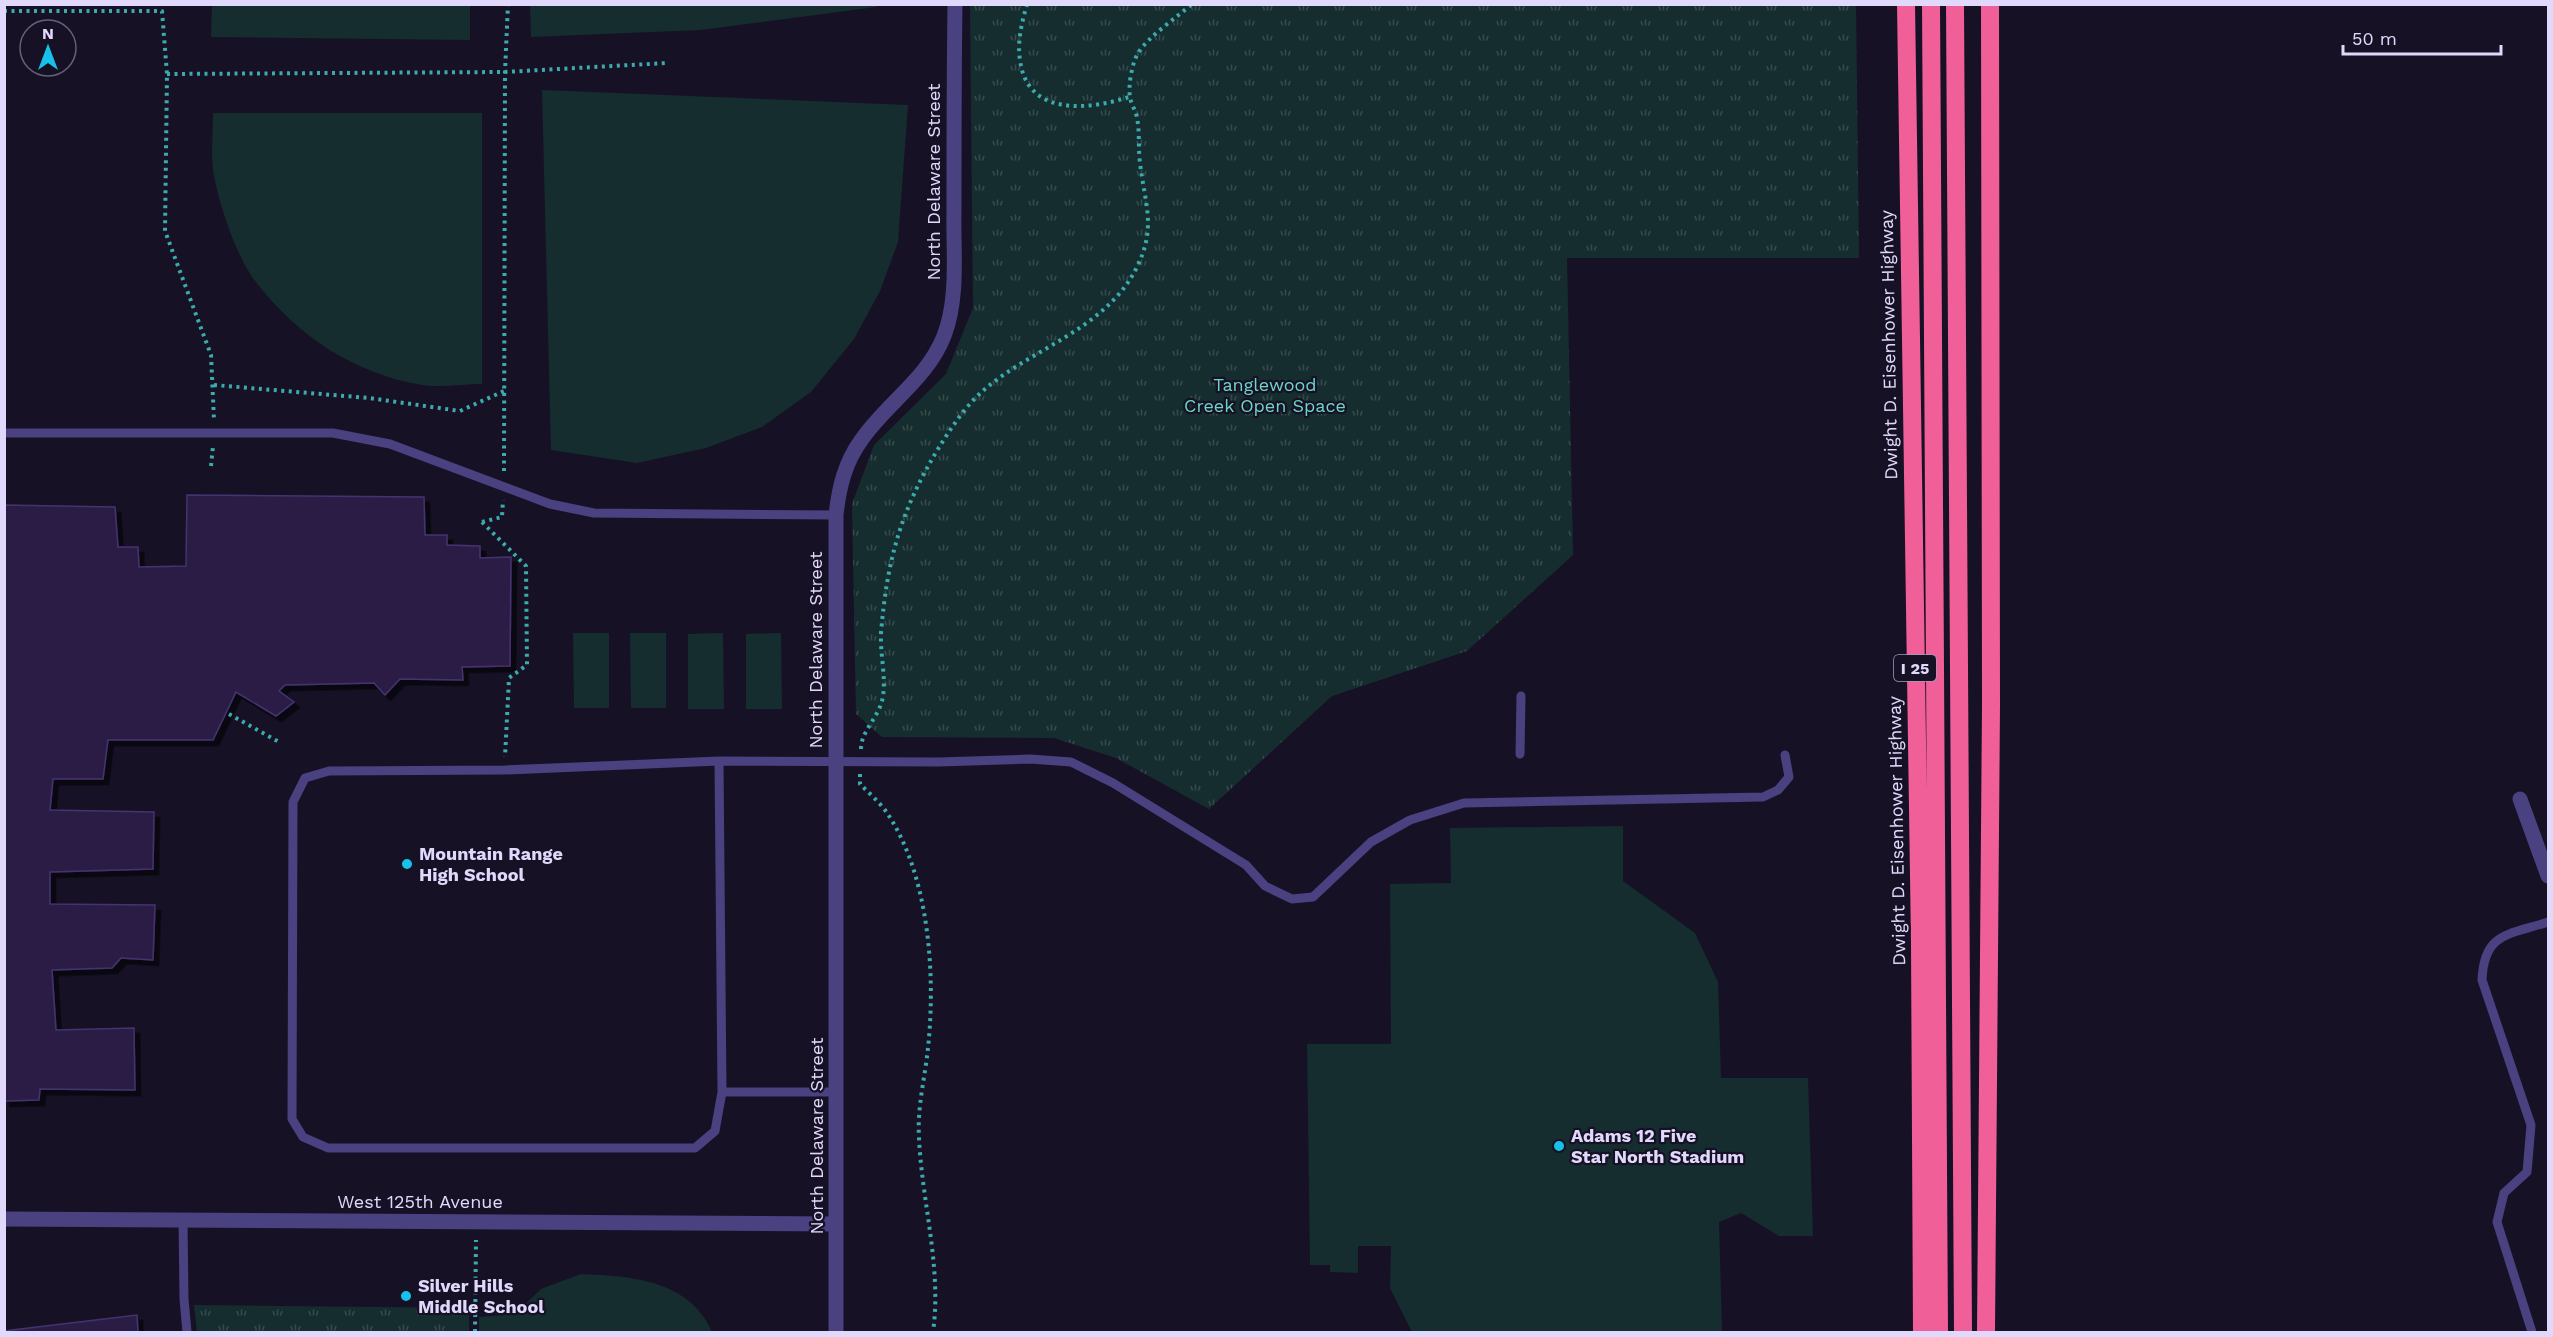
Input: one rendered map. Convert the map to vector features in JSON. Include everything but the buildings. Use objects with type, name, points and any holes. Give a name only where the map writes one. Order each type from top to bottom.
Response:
[{"type":"highway","name":"Dwight D. Eisenhower Highway","points":[[1906,4],[1920,943],[1922,1332]]},
{"type":"highway","points":[[1931,4],[1939,1332]]},
{"type":"highway","points":[[1955,4],[1963,1332]]},
{"type":"highway","points":[[1986,1332],[1991,717],[1990,4]]},
{"type":"street","name":"North Delaware Street","points":[[836,1332],[836,515],[841,481],[853,453],[874,424],[924,372],[940,345],[948,320],[953,283],[955,4]]},
{"type":"street","points":[[2520,799],[2548,876]]},
{"type":"street","name":"West 125th Avenue","points":[[4,1219],[836,1224]]},
{"type":"lane","points":[[4,433],[333,433],[390,444],[550,504],[594,513],[836,515]]},
{"type":"lane","points":[[1520,754],[1521,696]]},
{"type":"lane","points":[[719,761],[722,1092],[715,1131],[695,1148],[328,1148],[303,1137],[292,1119],[293,802],[305,778],[329,771],[505,770],[719,761],[1030,759],[1071,762],[1113,783],[1246,865],[1265,886],[1292,899],[1313,897],[1371,842],[1410,820],[1464,803],[1763,797],[1778,790],[1790,777],[1785,755]]},
{"type":"lane","points":[[2532,1332],[2497,1222],[2504,1193],[2527,1172],[2531,1125],[2482,980],[2483,960],[2488,948],[2499,938],[2548,922]]},
{"type":"lane","points":[[722,1092],[836,1092]]},
{"type":"lane","points":[[183,1220],[184,1299],[187,1332]]},
{"type":"path","points":[[505,770],[509,678],[527,665],[526,566],[482,522],[502,517],[505,72],[508,4]]},
{"type":"path","points":[[1027,4],[1020,32],[1020,60],[1026,81],[1040,98],[1062,105],[1083,107],[1106,104],[1129,97]]},
{"type":"path","points":[[861,738],[880,711],[884,694],[881,636],[886,591],[898,532],[917,484],[952,426],[985,389],[1082,326],[1115,298],[1135,270],[1148,240],[1148,205],[1140,164],[1137,116],[1129,97],[1133,67],[1138,53],[1192,4]]},
{"type":"path","points":[[4,11],[162,11],[166,74],[165,231],[211,355],[214,386],[211,466]]},
{"type":"path","points":[[166,74],[505,72],[667,63]]},
{"type":"path","points":[[214,386],[369,398],[460,411],[504,391]]},
{"type":"path","points":[[228,714],[279,742]]},
{"type":"path","points":[[860,784],[884,810],[902,839],[912,864],[927,933],[930,978],[928,1047],[920,1091],[919,1136],[922,1189],[934,1271],[933,1332]]},
{"type":"path","points":[[475,1332],[476,1240]]},
{"type":"green space","points":[[530,4],[877,5],[876,7],[700,30],[531,37]]},
{"type":"green space","points":[[212,5],[470,5],[470,40],[211,37]]},
{"type":"green space","name":"Tanglewood Creek Open Space","points":[[970,5],[1856,5],[1859,258],[1567,258],[1573,555],[1467,651],[1332,696],[1209,809],[1116,758],[1054,738],[882,737],[856,714],[852,504],[874,445],[946,374],[973,308]]},
{"type":"green space","points":[[542,90],[908,105],[898,242],[880,291],[854,339],[811,392],[762,427],[706,448],[637,463],[551,450]]},
{"type":"green space","points":[[213,113],[482,113],[482,384],[429,386],[397,380],[374,372],[329,350],[290,319],[272,301],[249,273],[221,206],[213,173]]},
{"type":"green space","points":[[573,633],[609,633],[609,708],[574,708]]},
{"type":"green space","points":[[630,633],[666,633],[666,708],[631,708]]},
{"type":"green space","points":[[723,633],[724,709],[688,709],[688,634]]},
{"type":"green space","points":[[781,633],[782,709],[746,709],[746,634]]},
{"type":"green space","name":"Adams 12 Five Star North Stadium","points":[[1623,826],[1623,881],[1695,933],[1718,982],[1721,1078],[1808,1078],[1813,1236],[1779,1236],[1741,1213],[1719,1222],[1722,1332],[1412,1332],[1390,1288],[1391,1246],[1358,1246],[1358,1273],[1330,1272],[1330,1265],[1310,1265],[1307,1044],[1391,1044],[1390,884],[1451,883],[1450,828]]},
{"type":"green space","points":[[581,1274],[639,1280],[674,1291],[689,1301],[702,1315],[712,1332],[479,1332],[479,1317],[515,1314],[541,1289]]},
{"type":"green space","points":[[194,1305],[469,1308],[469,1332],[197,1332]]},
{"type":"place","name":"Mountain Range High School","points":[[407,864]]},
{"type":"place","name":"Adams 12 Five Star North Stadium","points":[[1559,1146]]},
{"type":"place","name":"Silver Hills Middle School","points":[[406,1296]]}]
